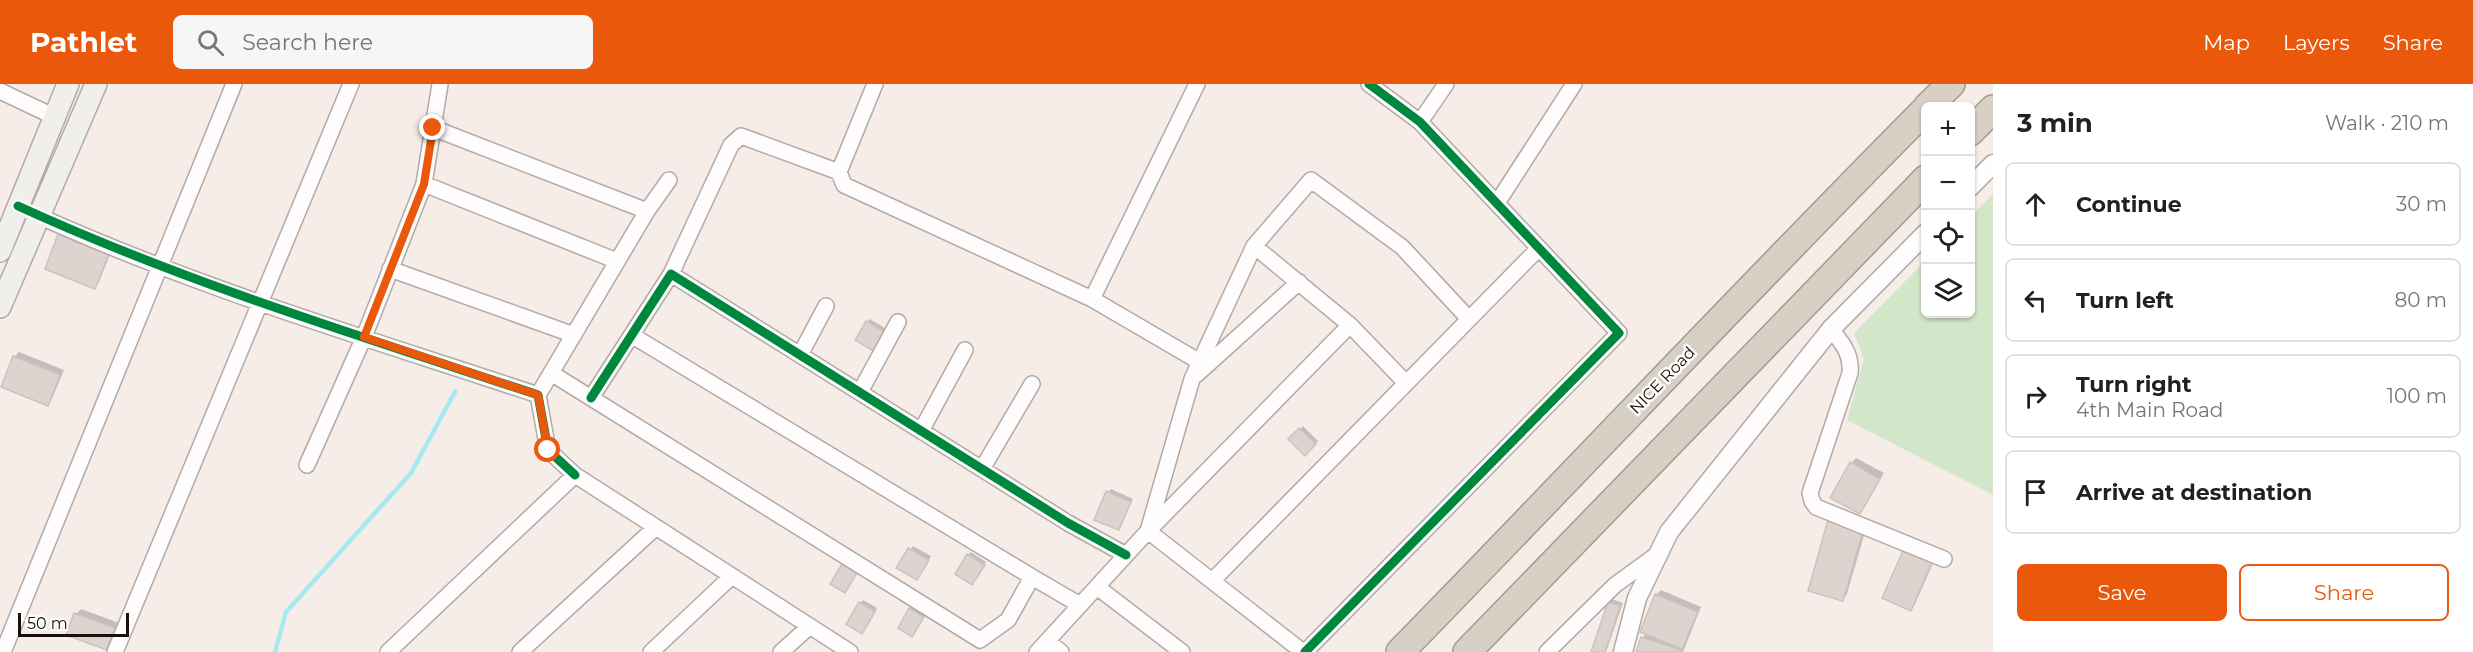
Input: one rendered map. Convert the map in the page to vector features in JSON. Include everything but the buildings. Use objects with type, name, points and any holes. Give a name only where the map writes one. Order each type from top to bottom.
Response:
[{"type":"highway","name":"NICE Road","points":[[1933,102],[1951,84]]},
{"type":"highway","points":[[1975,128],[1993,109]]},
{"type":"highway","name":"NICE Road","points":[[1400,652],[1545,504],[1803,232],[1921,114]]},
{"type":"highway","points":[[1467,652],[1921,183]]},
{"type":"main road","points":[[0,251],[69,84]]},
{"type":"main road","points":[[0,307],[96,84]]},
{"type":"street","points":[[3,652],[234,84]]},
{"type":"street","points":[[115,652],[351,84]]},
{"type":"street","points":[[307,465],[364,337],[424,184],[440,84]]},
{"type":"street","points":[[875,84],[839,172],[844,185],[1092,299],[1200,362]]},
{"type":"street","points":[[1092,299],[1197,84]]},
{"type":"street","points":[[1148,531],[1304,652],[1619,333],[1420,122],[1369,84]]},
{"type":"street","points":[[1420,122],[1446,84]]},
{"type":"street","points":[[1497,203],[1574,84]]},
{"type":"street","points":[[0,91],[55,117]]},
{"type":"street","points":[[433,128],[647,211]]},
{"type":"street","points":[[591,398],[671,274],[731,145],[741,136],[839,172]]},
{"type":"street","points":[[1975,183],[1993,164]]},
{"type":"street","points":[[669,180],[647,211],[538,395],[548,450],[575,475],[850,652]]},
{"type":"street","points":[[1148,531],[1192,379],[1254,246],[1311,180],[1402,247],[1469,319]]},
{"type":"street","points":[[424,184],[617,261]]},
{"type":"street","points":[[18,206],[159,266],[260,303],[538,395]]},
{"type":"street","points":[[1623,652],[1637,598],[1669,532],[1831,329],[1921,238]]},
{"type":"street","points":[[1254,246],[1350,325],[1406,383]]},
{"type":"street","points":[[1212,581],[1539,248]]},
{"type":"street","points":[[390,269],[574,335]]},
{"type":"street","points":[[671,274],[982,469],[1126,555]]},
{"type":"street","points":[[1192,379],[1299,282]]},
{"type":"street","points":[[800,355],[826,306]]},
{"type":"street","points":[[860,392],[898,322]]},
{"type":"street","points":[[1061,652],[1042,647],[1148,531],[1350,325]]},
{"type":"street","points":[[1831,329],[1848,352],[1851,363],[1850,373],[1810,494],[1812,501],[1816,507],[1944,559]]},
{"type":"street","points":[[633,336],[1080,605]]},
{"type":"street","points":[[921,431],[965,350]]},
{"type":"street","points":[[551,373],[980,640],[1008,620],[1032,577]]},
{"type":"street","points":[[982,469],[1032,384]]},
{"type":"street","points":[[388,652],[575,475]]},
{"type":"street","points":[[520,652],[656,527]]},
{"type":"street","points":[[1547,652],[1615,585],[1659,553]]},
{"type":"street","points":[[651,652],[732,576]]},
{"type":"street","points":[[1097,587],[1182,652]]},
{"type":"street","points":[[782,652],[810,626]]},
{"type":"green space","points":[[1993,194],[1993,495],[1847,420],[1864,359],[1854,333],[1921,265],[1921,318],[1975,318],[1975,212]]},
{"type":"waterway","points":[[275,652],[286,612],[411,473],[455,392]]},
{"type":"cycle path","points":[[1305,652],[1619,333],[1420,122],[1369,84]]},
{"type":"cycle path","points":[[18,206],[146,260],[275,308],[538,395],[548,450],[575,475]]},
{"type":"cycle path","points":[[591,398],[671,274],[1068,523],[1126,555]]},
{"type":"route","points":[[433,128],[424,184],[364,337],[538,395],[548,450]]}]
